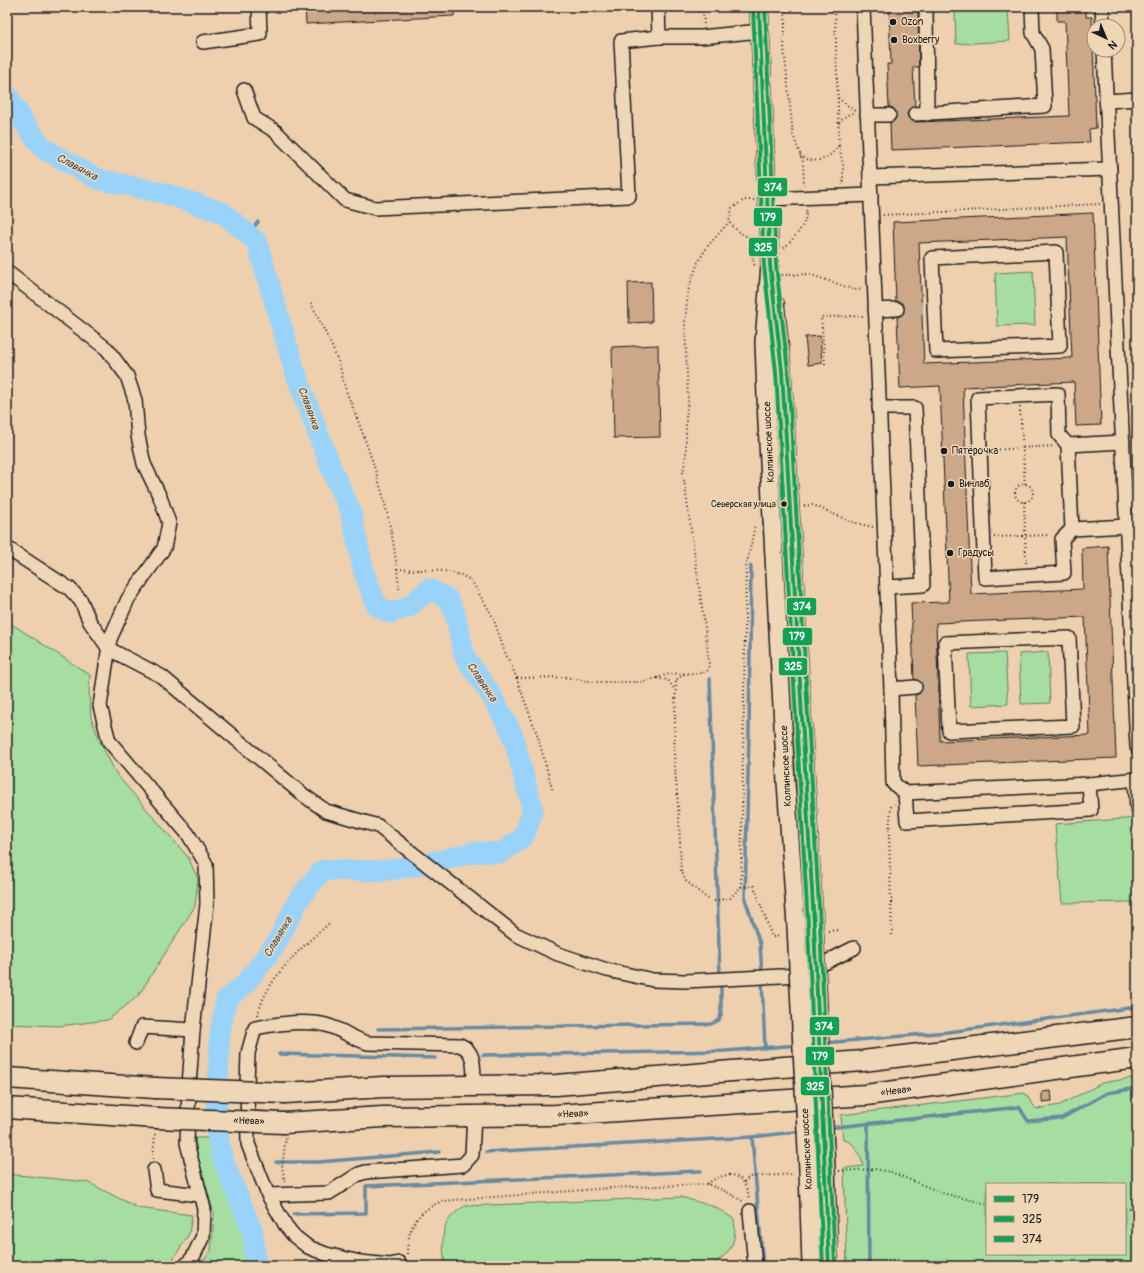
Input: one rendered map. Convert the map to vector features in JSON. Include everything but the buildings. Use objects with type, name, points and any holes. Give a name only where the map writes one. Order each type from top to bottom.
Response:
[{"type":"highway","points":[[7,1078],[155,1088],[285,1093],[383,1087],[556,1085],[863,1061],[1137,1027]]},
{"type":"highway","name":"«Нева»","points":[[7,1108],[156,1127],[285,1130],[383,1117],[556,1115],[866,1095],[1137,1058]]},
{"type":"main road","name":"Колпинское шоссе","points":[[759,7],[768,199],[776,244],[768,272],[764,342],[767,424],[786,782],[796,926],[802,1172],[811,1266]]},
{"type":"main road","name":"Колпинское шоссе","points":[[768,272],[782,371],[814,925],[832,1170],[829,1266]]},
{"type":"street","points":[[203,42],[260,34],[259,7]]},
{"type":"street","points":[[658,7],[659,37]]},
{"type":"street","points":[[863,7],[891,689],[893,783],[906,793],[1089,784],[1136,779],[1137,808]]},
{"type":"street","points":[[926,7],[921,114],[1045,106],[1042,49],[1033,32],[1032,7]]},
{"type":"street","points":[[1102,7],[1103,18]]},
{"type":"street","points":[[244,90],[254,118],[275,131],[344,200],[375,208],[629,196],[621,41],[659,37],[705,36],[760,31]]},
{"type":"street","points":[[1104,58],[1126,526],[1132,553],[1137,747]]},
{"type":"street","points":[[1106,102],[1137,99]]},
{"type":"street","points":[[867,115],[889,115]]},
{"type":"street","points":[[870,177],[1110,169]]},
{"type":"street","points":[[768,199],[871,195]]},
{"type":"street","points":[[1056,252],[1060,346],[936,351],[928,308],[932,258],[1056,252]]},
{"type":"street","points":[[7,272],[107,349],[127,376],[135,400],[138,436],[144,464],[160,497],[169,523],[164,548],[128,599],[110,639],[100,706],[109,741],[188,834],[206,864],[207,904],[193,1030],[187,1143],[199,1195],[204,1209],[203,1236],[193,1257],[185,1266]]},
{"type":"street","points":[[875,313],[897,310]]},
{"type":"street","points":[[1069,532],[1068,445],[1059,435],[1058,394],[978,398],[985,578],[1064,573],[1062,539],[1069,532],[1126,526]]},
{"type":"street","points":[[879,408],[915,408],[923,577],[923,585],[887,587]]},
{"type":"street","points":[[1068,445],[1123,442]]},
{"type":"street","points":[[7,548],[70,589],[80,601],[90,622],[109,649],[161,676],[302,794],[326,811],[378,826],[515,934],[565,956],[607,970],[653,980],[801,975],[854,948]]},
{"type":"street","points":[[1069,638],[1072,726],[949,731],[943,686],[946,643],[1069,638]]},
{"type":"street","points":[[891,689],[915,688]]},
{"type":"street","points":[[906,793],[907,821],[1091,810],[1089,784]]},
{"type":"street","points":[[399,1263],[390,1265],[360,1262],[326,1254],[308,1247],[294,1236],[268,1195],[248,1144],[248,1053],[255,1028],[269,1025],[315,1024],[326,1025],[358,1041],[368,1044],[460,1045],[468,1050],[472,1057],[474,1086]]},
{"type":"street","points":[[136,1042],[142,1027],[153,1026],[193,1030]]},
{"type":"street","points":[[268,1195],[330,1193],[358,1174],[366,1172],[463,1165],[472,1155],[474,1116]]},
{"type":"street","points":[[154,1165],[157,1190],[199,1195]]},
{"type":"street","points":[[750,1211],[755,1266]]},
{"type":"path","points":[[703,7],[705,36]]},
{"type":"path","points":[[729,222],[737,232],[748,237],[776,244],[791,241],[801,227],[806,213],[802,162],[793,135],[784,48],[786,7]]},
{"type":"path","points":[[835,7],[839,144],[843,165],[842,196]]},
{"type":"path","points":[[838,98],[859,113],[850,113],[844,117],[839,124]]},
{"type":"path","points":[[799,154],[805,159],[824,160],[834,152],[839,144]]},
{"type":"path","points":[[517,678],[564,677],[594,682],[643,682],[669,674],[704,672],[708,670],[709,662],[683,473],[686,455],[686,416],[688,400],[685,323],[688,291],[698,262],[707,247],[729,222],[732,208],[744,200],[768,199]]},
{"type":"path","points":[[876,215],[1105,203]]},
{"type":"path","points":[[748,237],[768,272],[809,274],[855,290],[874,288]]},
{"type":"path","points":[[311,303],[338,362],[347,392],[376,469],[384,495],[396,551],[399,589]]},
{"type":"path","points":[[825,364],[821,317],[875,313]]},
{"type":"path","points":[[1019,396],[1025,485]]},
{"type":"path","points":[[980,451],[1068,445]]},
{"type":"path","points":[[1021,484],[1028,485],[1033,490],[1032,498],[1024,502],[1019,501],[1015,496],[1016,489],[1021,484]]},
{"type":"path","points":[[1024,502],[1026,576]]},
{"type":"path","points":[[801,506],[813,505],[852,522],[884,530]]},
{"type":"path","points":[[714,901],[730,898],[740,887],[746,568],[756,525]]},
{"type":"path","points":[[983,537],[1069,532]]},
{"type":"path","points":[[397,569],[444,571],[461,575],[471,580],[493,617],[504,650],[517,678],[538,737],[553,792]]},
{"type":"path","points":[[684,674],[676,680],[674,756],[681,870],[686,881],[708,899]]},
{"type":"path","points":[[655,678],[668,680],[676,691]]},
{"type":"path","points":[[892,935],[889,833],[891,807],[906,793]]},
{"type":"path","points":[[740,887],[749,887]]},
{"type":"path","points":[[255,1028],[264,997],[279,974],[303,947],[330,923]]},
{"type":"path","points":[[154,1165],[156,1127]]},
{"type":"path","points":[[285,1130],[282,1167],[287,1195]]},
{"type":"path","points":[[832,1170],[875,1169],[891,1172],[942,1193],[986,1204]]},
{"type":"path","points":[[744,1182],[749,1177],[802,1172]]},
{"type":"path","points":[[707,1184],[716,1178],[726,1175],[736,1176],[744,1182],[748,1192],[750,1211]]},
{"type":"path","points":[[399,1263],[407,1256],[409,1233],[416,1218],[427,1208],[442,1201],[610,1188],[707,1184],[725,1191],[745,1203],[750,1211]]},
{"type":"path","points":[[1126,1209],[1137,1209]]},
{"type":"green space","points":[[1008,8],[1010,41],[956,44],[955,10]]},
{"type":"green space","points":[[1033,271],[1035,325],[997,326],[995,273]]},
{"type":"green space","points":[[7,621],[90,675],[89,690],[91,717],[101,744],[117,775],[188,857],[198,879],[195,906],[138,996],[108,1020],[59,1026],[7,1024]]},
{"type":"green space","points":[[1048,652],[1050,703],[1021,704],[1019,654]]},
{"type":"green space","points":[[1005,653],[1008,704],[971,706],[969,654]]},
{"type":"green space","points":[[1137,818],[1137,902],[1062,903],[1055,824]]},
{"type":"green space","points":[[1137,1077],[1137,1266],[847,1266],[844,1168],[863,1166],[861,1158],[854,1146],[843,1140],[841,1115],[1025,1093],[1036,1109],[1060,1105],[1102,1083]]},
{"type":"green space","points":[[195,1138],[216,1138],[219,1160],[248,1239],[247,1266],[199,1266],[211,1251],[214,1214],[197,1153]]},
{"type":"green space","points":[[7,1174],[87,1182],[138,1208],[192,1215],[189,1234],[169,1266],[7,1266]]},
{"type":"green space","points":[[681,1197],[715,1207],[734,1219],[735,1228],[731,1247],[728,1252],[711,1266],[445,1266],[443,1239],[446,1225],[456,1212],[465,1206]]},
{"type":"waterway","name":"Славянка","points":[[7,94],[26,126],[44,149],[98,179],[167,194],[223,213],[257,242],[295,372],[333,473],[350,509],[364,573],[377,606],[390,613],[409,607],[429,589],[448,599],[454,611],[465,657],[491,695],[512,733],[533,810],[524,836],[501,853],[475,852],[427,864],[383,871],[323,870],[299,899],[276,944],[246,983],[226,1000],[220,1033],[216,1127],[223,1160],[253,1232],[256,1266]]},
{"type":"waterway","points":[[248,235],[258,222]]},
{"type":"waterway","points":[[751,566],[745,899],[760,944],[762,974]]},
{"type":"waterway","points":[[710,679],[720,976]]},
{"type":"waterway","points":[[762,981],[765,1048]]},
{"type":"waterway","points":[[378,1029],[711,1024],[719,1020],[721,1015],[721,982]]},
{"type":"waterway","points":[[824,1043],[948,1032],[1137,1007]]},
{"type":"waterway","points":[[483,1055],[725,1051],[798,1045]]},
{"type":"waterway","points":[[279,1054],[435,1058]]},
{"type":"waterway","points":[[828,1128],[1019,1107],[1028,1121],[1062,1118],[1107,1093],[1137,1088]]},
{"type":"waterway","points":[[868,1124],[869,1266]]},
{"type":"waterway","points":[[486,1152],[752,1137],[802,1131]]},
{"type":"waterway","points":[[752,1137],[763,1266]]},
{"type":"waterway","points":[[276,1162],[318,1162],[439,1152]]},
{"type":"waterway","points":[[293,1214],[366,1213],[366,1186],[701,1171]]},
{"type":"tunnel","points":[[889,115],[915,114]]},
{"type":"tunnel","points":[[897,309],[922,308]]},
{"type":"tunnel","points":[[915,687],[938,687]]},
{"type":"transit line","name":"325","points":[[753,7],[764,265],[776,372],[808,925],[823,1266]]},
{"type":"transit line","name":"179","points":[[759,7],[770,265],[782,371],[814,925],[829,1266]]},
{"type":"transit line","name":"374","points":[[765,7],[776,265],[788,371],[820,925],[835,1266]]},
{"type":"place","name":"Ozon","points":[[893,22]]},
{"type":"place","name":"Boxberry","points":[[894,40]]},
{"type":"place","name":"Пятёрочка","points":[[944,451]]},
{"type":"place","name":"Винлаб","points":[[951,484]]},
{"type":"place","name":"Северская улица","points":[[784,504]]},
{"type":"place","name":"Градусы","points":[[950,553]]}]
